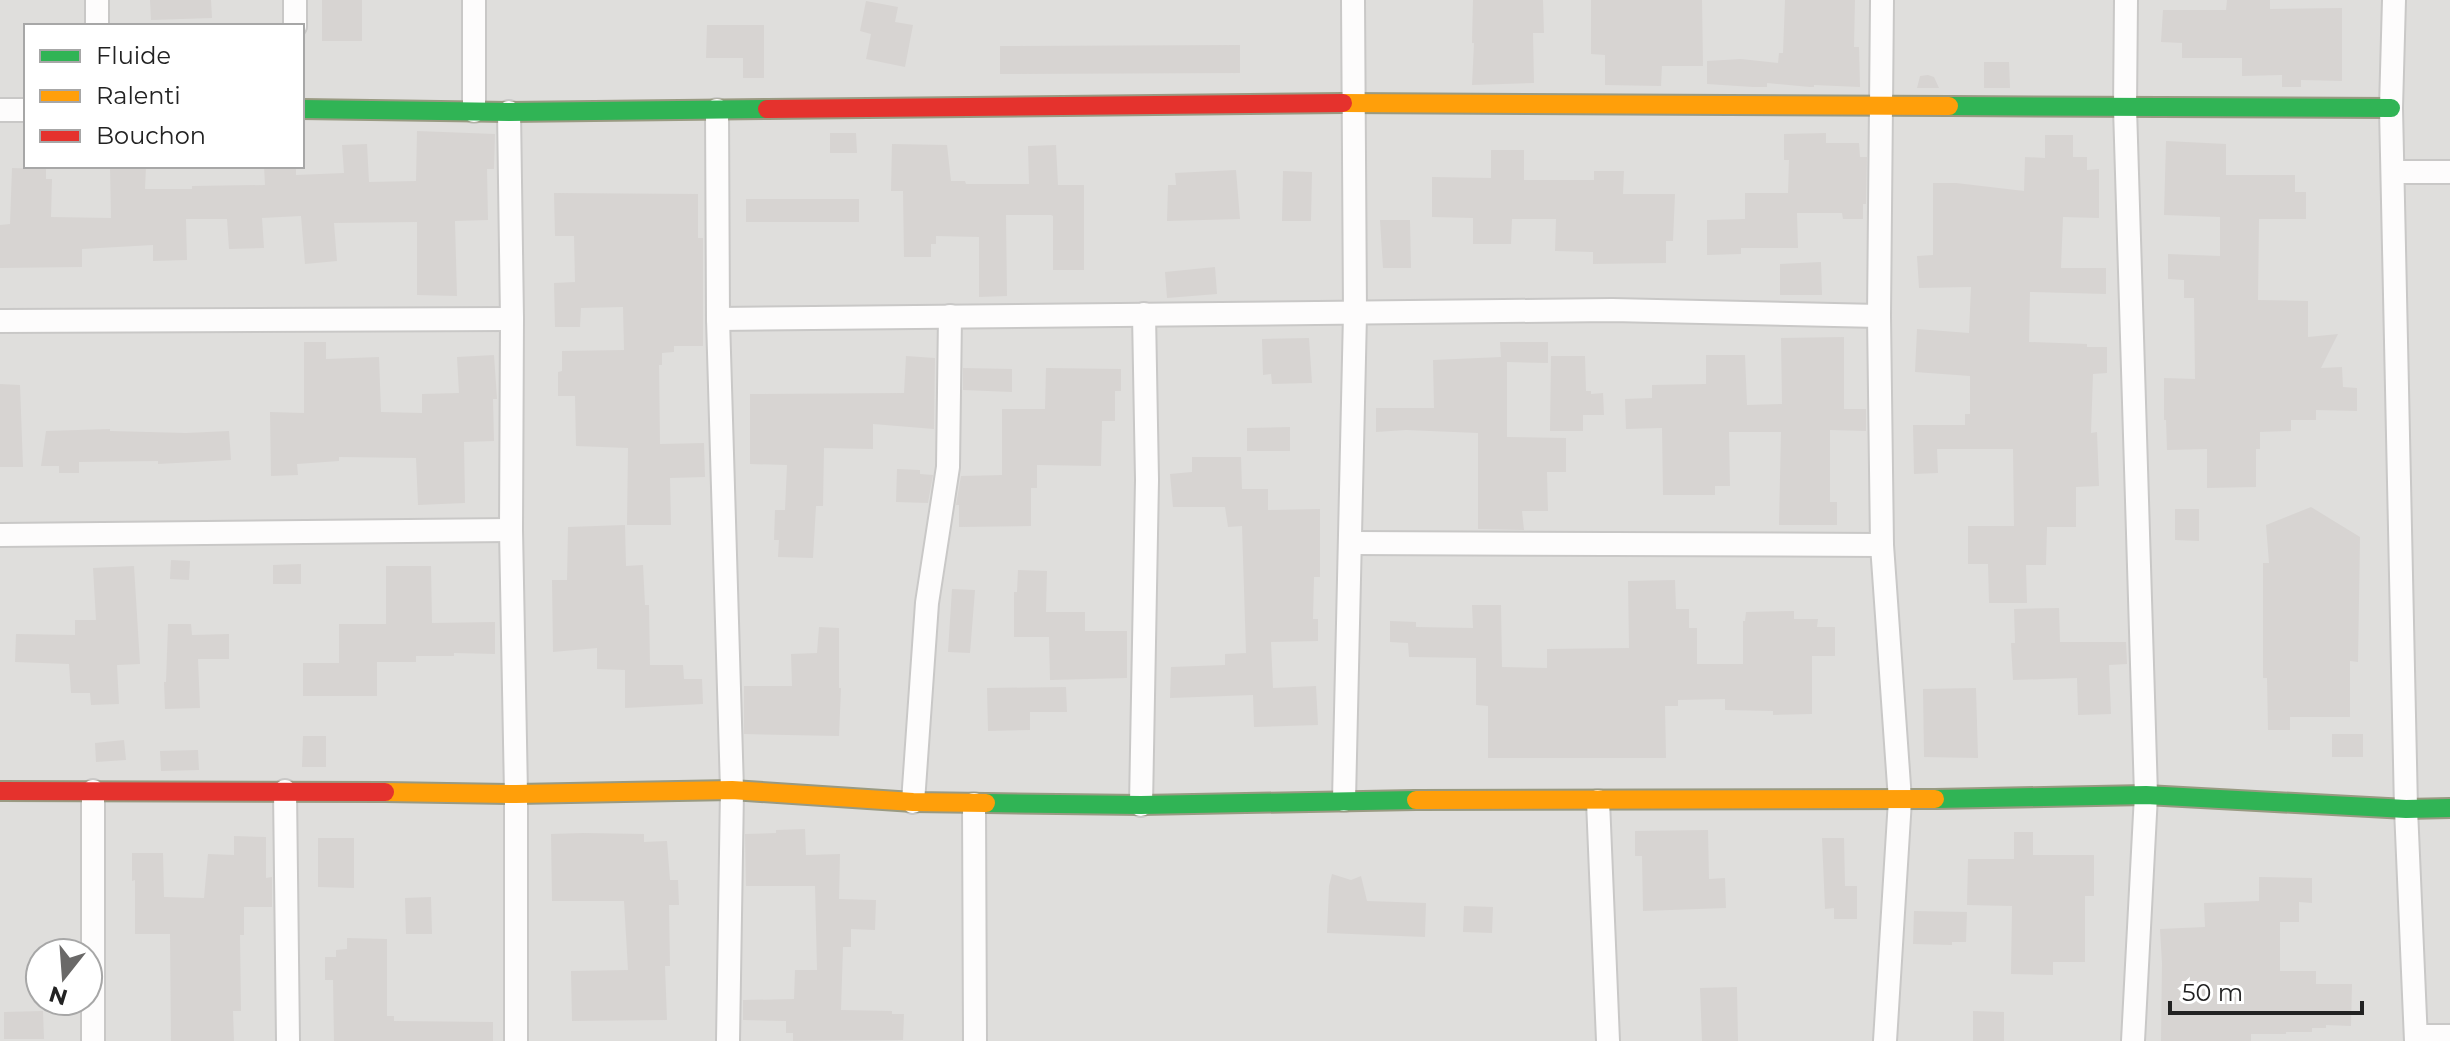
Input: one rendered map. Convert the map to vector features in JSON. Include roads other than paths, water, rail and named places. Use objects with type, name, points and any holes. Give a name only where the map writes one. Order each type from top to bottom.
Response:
[{"type":"street","points":[[97,0],[97,24]]},
{"type":"street","points":[[295,0],[295,24]]},
{"type":"street","points":[[474,0],[474,111]]},
{"type":"street","points":[[1344,800],[1355,314],[1353,0]]},
{"type":"street","points":[[1882,0],[1879,316],[1882,545],[1900,800],[1885,1041]]},
{"type":"street","points":[[2126,0],[2125,108],[2146,795],[2133,1041]]},
{"type":"street","points":[[2394,0],[2391,108],[2406,809],[2416,1039],[2450,1036]]},
{"type":"street","points":[[304,109],[509,112],[1353,103],[2391,108]]},
{"type":"street","points":[[0,110],[24,110]]},
{"type":"street","points":[[717,110],[718,319],[732,790],[728,1041]]},
{"type":"street","points":[[509,112],[516,1041]]},
{"type":"street","points":[[2394,172],[2450,172]]},
{"type":"street","points":[[718,319],[1612,310],[1879,316]]},
{"type":"street","points":[[1141,805],[1147,480],[1144,314]]},
{"type":"street","points":[[913,802],[927,603],[948,467],[950,316]]},
{"type":"street","points":[[0,321],[512,319]]},
{"type":"street","points":[[0,535],[511,530]]},
{"type":"street","points":[[1351,543],[1882,545]]},
{"type":"street","points":[[0,791],[516,794],[732,790],[913,802],[1141,805],[1344,800],[1900,800],[2146,795],[2406,809],[2450,808]]},
{"type":"street","points":[[93,791],[93,1041]]},
{"type":"street","points":[[285,791],[288,1041]]},
{"type":"street","points":[[1598,801],[1608,1041]]},
{"type":"street","points":[[974,804],[975,1041]]}]
